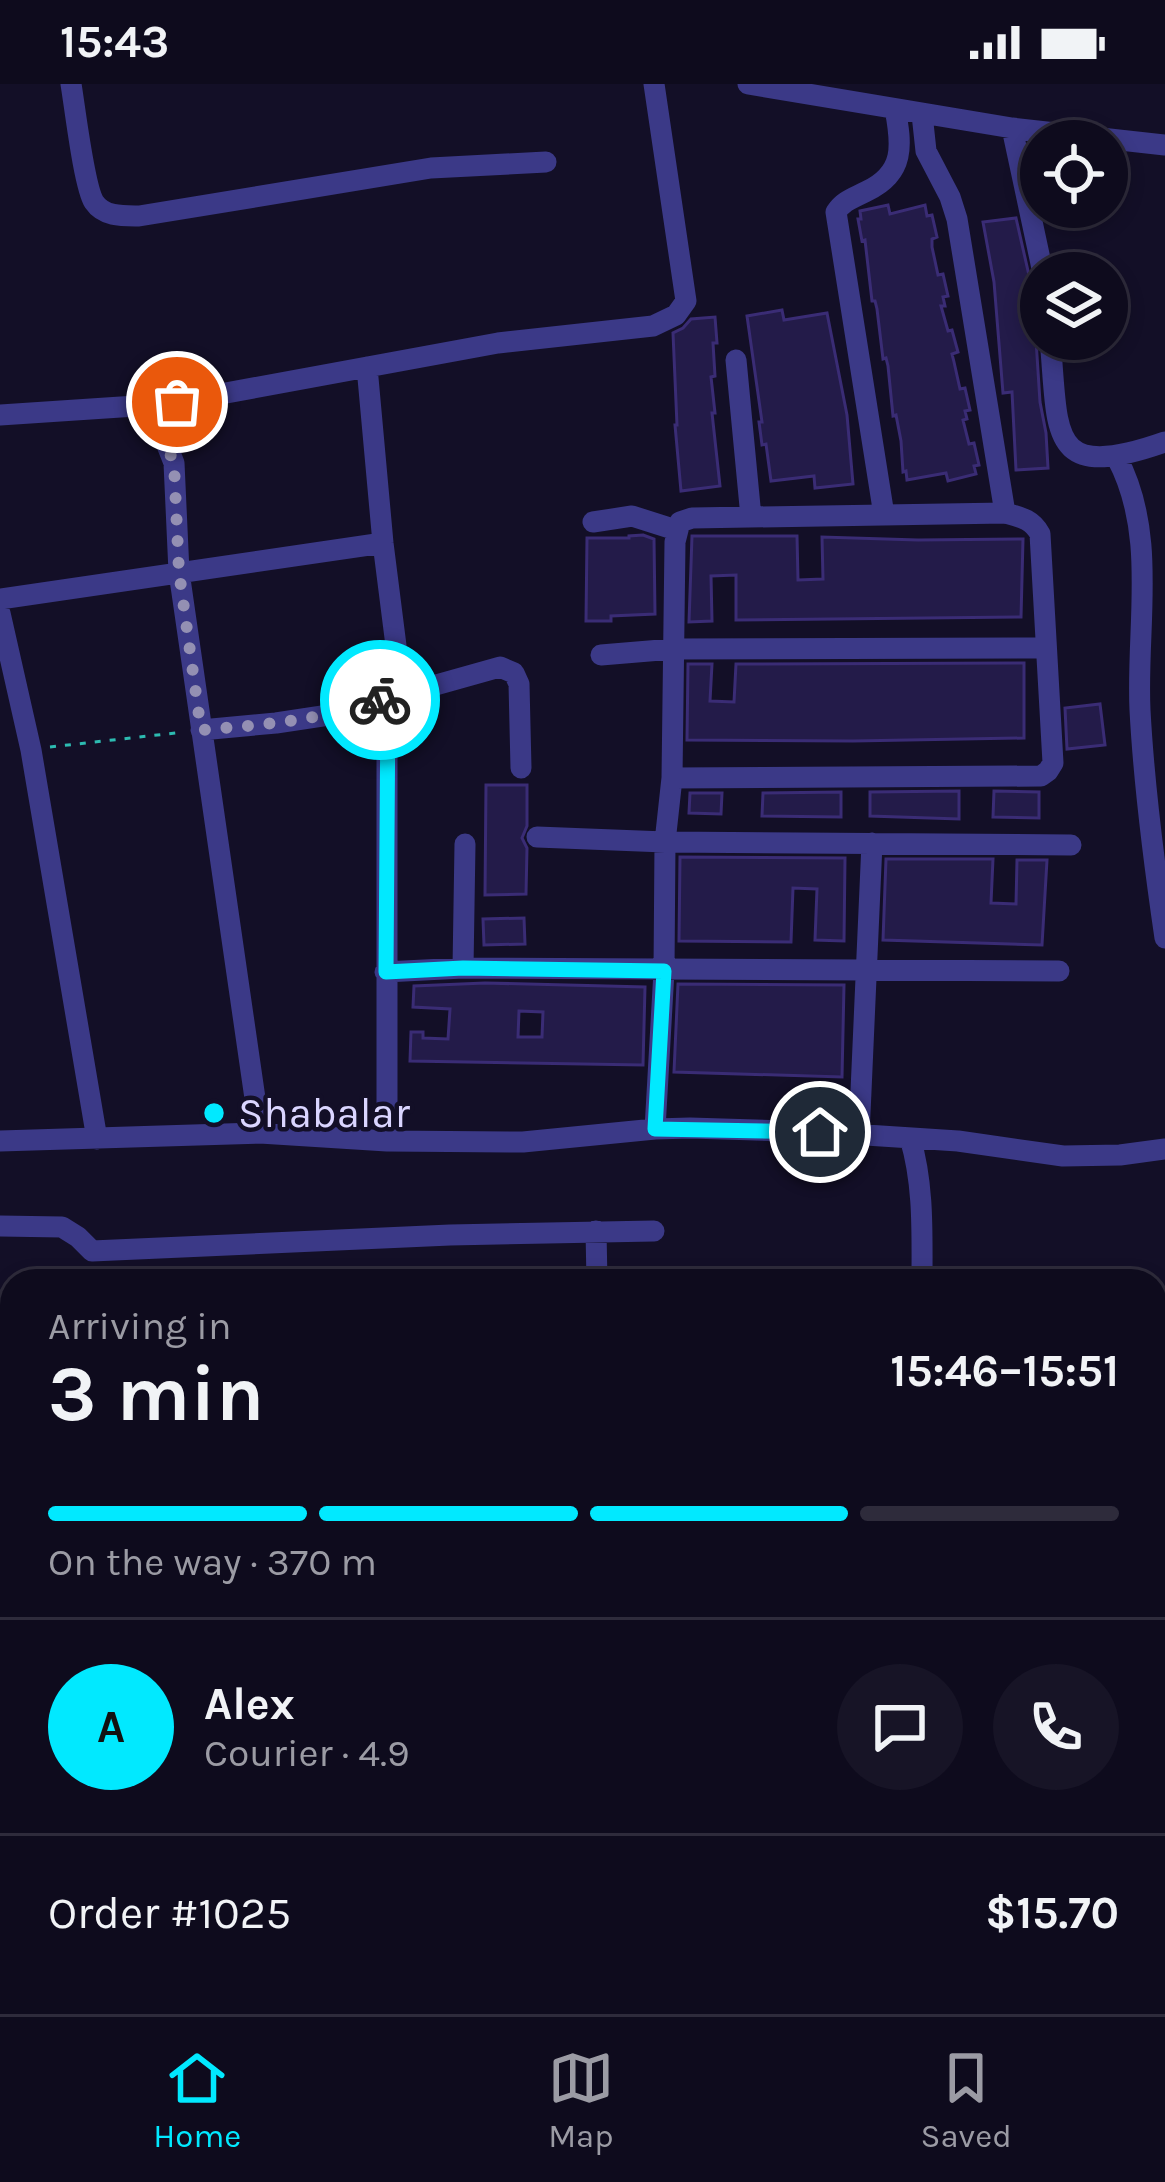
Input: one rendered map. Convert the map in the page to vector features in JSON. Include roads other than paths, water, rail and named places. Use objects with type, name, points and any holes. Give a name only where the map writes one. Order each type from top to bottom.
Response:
[{"type":"street","points":[[71,84],[88,183],[95,204],[113,216],[431,168],[546,162]]},
{"type":"street","points":[[0,416],[166,404],[498,344],[652,326],[676,315],[686,302],[654,84]]},
{"type":"street","points":[[748,84],[1012,128],[1165,145]]},
{"type":"street","points":[[884,515],[836,212],[844,201],[883,183],[896,167],[900,152],[895,109]]},
{"type":"street","points":[[922,114],[926,151],[957,219],[1005,513]]},
{"type":"street","points":[[1012,128],[1039,252]]},
{"type":"street","points":[[736,360],[751,517]]},
{"type":"street","points":[[1052,360],[1057,423],[1069,448],[1117,458],[1165,442]]},
{"type":"street","points":[[367,367],[395,696],[386,972],[387,1141]]},
{"type":"street","points":[[166,404],[161,430],[174,464],[179,572],[260,1133]]},
{"type":"street","points":[[1117,458],[1131,492],[1153,603],[1139,670],[1140,715],[1165,938]]},
{"type":"street","points":[[655,1129],[665,842],[672,778],[676,530],[680,522],[692,518],[1005,513],[1036,526],[1053,763],[1041,776],[672,778]]},
{"type":"street","points":[[593,522],[632,516],[676,530]]},
{"type":"street","points":[[0,598],[383,543]]},
{"type":"street","points":[[0,613],[31,749],[98,1139]]},
{"type":"street","points":[[601,655],[673,650],[1046,648]]},
{"type":"street","points":[[201,730],[329,715],[500,667],[514,674],[519,684],[521,768]]},
{"type":"street","points":[[537,837],[1071,845]]},
{"type":"street","points":[[859,1136],[872,843]]},
{"type":"street","points":[[463,968],[465,844]]},
{"type":"street","points":[[386,972],[463,968],[1059,971]]},
{"type":"street","points":[[0,1141],[260,1133],[387,1141],[523,1142],[655,1129],[820,1132],[981,1143],[1063,1156],[1165,1148]]},
{"type":"street","points":[[910,1138],[919,1184],[922,1269]]},
{"type":"street","points":[[0,1226],[62,1227],[92,1251],[654,1231]]},
{"type":"street","points":[[596,1231],[597,1269]]},
{"type":"place","name":"Shabalar","points":[[214,1113]]}]
